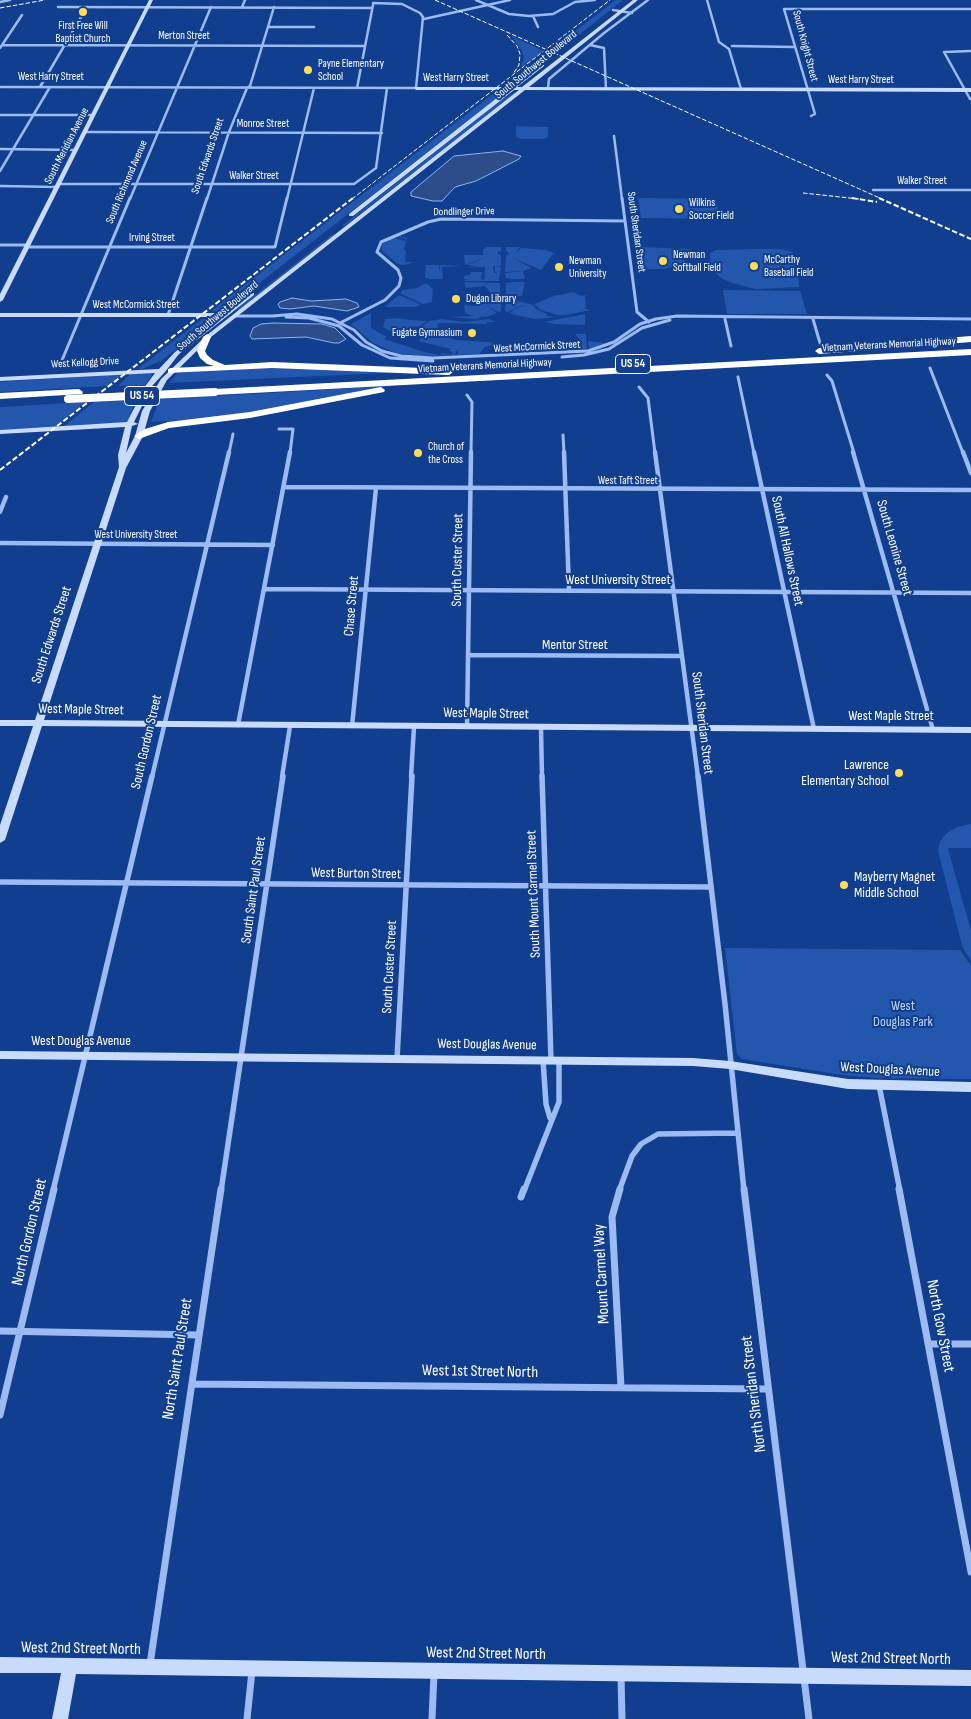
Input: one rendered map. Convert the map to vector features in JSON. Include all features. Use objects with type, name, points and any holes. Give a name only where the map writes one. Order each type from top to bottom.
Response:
[{"type":"highway","points":[[207,337],[201,352],[202,356],[210,362],[234,367]]},
{"type":"highway","points":[[788,356],[894,344],[971,339]]},
{"type":"highway","name":"Vietnam Veterans Memorial Highway","points":[[0,396],[971,347]]},
{"type":"highway","name":"Vietnam Veterans Memorial Highway","points":[[0,403],[971,352]]},
{"type":"highway","points":[[739,365],[971,360]]},
{"type":"highway","points":[[171,371],[297,365],[477,372]]},
{"type":"highway","points":[[139,436],[155,428],[188,422],[250,415],[392,388],[492,377]]},
{"type":"highway","points":[[143,424],[188,422]]},
{"type":"main road","name":"South Meridian Avenue","points":[[0,300],[151,0]]},
{"type":"main road","name":"South Southwest Boulevard","points":[[122,468],[122,455],[129,425],[142,396],[160,371],[177,353],[625,0]]},
{"type":"main road","name":"South Southwest Boulevard","points":[[122,468],[139,436],[146,411],[156,391],[171,371],[207,337],[636,0]]},
{"type":"main road","name":"West Harry Street","points":[[416,88],[968,90]]},
{"type":"main road","name":"West McCormick Street","points":[[0,315],[236,316]]},
{"type":"main road","name":"West Kellogg Drive","points":[[0,378],[171,371]]},
{"type":"main road","points":[[0,432],[143,424]]},
{"type":"main road","points":[[86,427],[115,429],[126,437]]},
{"type":"main road","name":"South Edwards Street","points":[[0,840],[122,468]]},
{"type":"main road","name":"West Maple Street","points":[[0,723],[971,730]]},
{"type":"main road","name":"West Douglas Avenue","points":[[0,1055],[693,1062],[730,1065],[848,1084],[971,1087]]},
{"type":"main road","name":"West 2nd Street North","points":[[0,1665],[971,1678]]},
{"type":"main road","points":[[60,1719],[70,1666]]},
{"type":"street","points":[[0,2],[10,0]]},
{"type":"street","points":[[242,7],[245,0]]},
{"type":"street","points":[[476,0],[509,14],[534,16],[556,13],[575,2],[594,0]]},
{"type":"street","points":[[424,18],[510,0]]},
{"type":"street","points":[[548,88],[549,79],[648,0]]},
{"type":"street","points":[[707,0],[719,42],[729,49],[741,89]]},
{"type":"street","points":[[357,88],[373,1],[402,4],[420,13],[424,18],[416,88]]},
{"type":"street","points":[[58,7],[372,8]]},
{"type":"street","points":[[40,87],[88,7]]},
{"type":"street","name":"South Richmond Avenue","points":[[60,365],[211,7]]},
{"type":"street","name":"South Edwards Street","points":[[168,315],[229,132],[246,88],[250,86],[274,7]]},
{"type":"street","name":"South Knight Street","points":[[811,116],[815,114],[784,10],[971,9]]},
{"type":"street","points":[[613,10],[632,13]]},
{"type":"street","points":[[1,46],[22,15]]},
{"type":"street","points":[[534,16],[538,27]]},
{"type":"street","points":[[268,27],[314,27]]},
{"type":"street","points":[[590,45],[604,48],[606,89]]},
{"type":"street","name":"Merton Street","points":[[1,46],[365,46]]},
{"type":"street","points":[[732,46],[794,47]]},
{"type":"street","points":[[970,99],[968,90],[945,54],[946,52],[971,51]]},
{"type":"street","name":"West Harry Street","points":[[0,87],[416,88]]},
{"type":"street","points":[[0,171],[50,87]]},
{"type":"street","points":[[291,185],[314,88]]},
{"type":"street","points":[[382,133],[387,88]]},
{"type":"street","points":[[0,115],[93,115]]},
{"type":"street","name":"Monroe Street","points":[[85,132],[382,133]]},
{"type":"street","name":"Walker Street","points":[[0,186],[136,184],[349,185],[358,182],[376,168],[382,133]]},
{"type":"street","name":"South Sheridan Street","points":[[614,136],[637,312],[650,323]]},
{"type":"street","points":[[0,149],[76,150]]},
{"type":"street","name":"Irving Street","points":[[0,245],[109,247],[276,246],[291,185]]},
{"type":"street","name":"Walker Street","points":[[873,190],[971,190]]},
{"type":"street","name":"Dondlinger Drive","points":[[336,325],[385,300],[400,286],[401,278],[398,270],[377,252],[378,245],[428,222],[441,220],[624,220]]},
{"type":"street","name":"West McCormick Street","points":[[236,316],[311,315],[342,323],[354,330],[366,342],[382,351],[401,356],[433,358],[566,354],[588,351],[612,343],[628,331],[650,323],[690,316],[971,318]]},
{"type":"street","name":"West McCormick Street","points":[[272,316],[308,318],[336,325],[374,352],[390,358],[418,362],[598,353],[618,345],[650,323],[678,320],[835,318]]},
{"type":"street","points":[[725,319],[731,346]]},
{"type":"street","points":[[813,319],[820,343]]},
{"type":"street","points":[[930,368],[971,473]]},
{"type":"street","name":"South Leonine Street","points":[[827,375],[832,382],[865,490],[934,730]]},
{"type":"street","name":"South All Hallows Street","points":[[738,377],[814,729]]},
{"type":"street","name":"South Sheridan Street","points":[[639,387],[648,398],[692,729],[726,1013],[730,1065]]},
{"type":"street","name":"South Custer Street","points":[[467,394],[472,402],[467,727]]},
{"type":"street","points":[[238,725],[293,436],[292,429],[279,429]]},
{"type":"street","name":"South Gordon Street","points":[[86,1056],[233,434]]},
{"type":"street","points":[[562,435],[569,590]]},
{"type":"street","name":"West Taft Street","points":[[284,487],[971,490]]},
{"type":"street","name":"Chase Street","points":[[352,726],[376,488]]},
{"type":"street","points":[[0,512],[6,497]]},
{"type":"street","name":"West University Street","points":[[0,543],[273,545]]},
{"type":"street","name":"West University Street","points":[[264,589],[971,593]]},
{"type":"street","name":"Mentor Street","points":[[468,655],[682,656]]},
{"type":"street","name":"South Saint Paul Street","points":[[241,1057],[290,726]]},
{"type":"street","name":"South Custer Street","points":[[397,1059],[414,727]]},
{"type":"street","name":"South Mount Carmel Street","points":[[541,728],[551,1060]]},
{"type":"street","name":"West Burton Street","points":[[0,882],[711,887]]},
{"type":"street","name":"North Gordon Street","points":[[0,1415],[86,1056]]},
{"type":"street","name":"North Saint Paul Street","points":[[149,1667],[241,1057]]},
{"type":"street","points":[[551,1060],[546,1104],[551,1119]]},
{"type":"street","points":[[521,1197],[559,1102],[551,1060]]},
{"type":"street","name":"North Sheridan Street","points":[[730,1065],[767,1389],[809,1719]]},
{"type":"street","name":"North Gow Street","points":[[879,1086],[930,1344],[971,1572]]},
{"type":"street","name":"Mount Carmel Way","points":[[621,1388],[612,1216],[613,1208],[632,1156],[640,1144],[658,1134],[737,1133]]},
{"type":"street","points":[[0,1330],[199,1335]]},
{"type":"street","points":[[930,1344],[971,1344]]},
{"type":"street","name":"West 1st Street North","points":[[192,1384],[767,1389]]},
{"type":"street","points":[[247,1719],[252,1668]]},
{"type":"street","points":[[432,1719],[434,1671]]},
{"type":"street","points":[[620,1673],[622,1719]]},
{"type":"green space","points":[[616,0],[623,0],[556,53],[550,50]]},
{"type":"green space","points":[[512,36],[543,51],[521,68],[524,57]]},
{"type":"green space","points":[[546,53],[551,54],[515,84],[504,86]]},
{"type":"green space","points":[[498,90],[506,91],[262,281],[226,312],[211,311]]},
{"type":"green space","points":[[517,91],[343,227],[343,225],[500,101]]},
{"type":"green space","points":[[516,126],[548,127],[548,137],[543,139],[522,139],[516,137]]},
{"type":"green space","name":"Wilkins Soccer Field","points":[[638,198],[716,199],[720,219],[641,218]]},
{"type":"green space","points":[[334,233],[334,235],[239,310],[236,310]]},
{"type":"green space","points":[[394,238],[406,241],[404,250],[406,251],[405,262],[413,262],[402,265],[398,264],[382,251],[382,245]]},
{"type":"green space","points":[[486,247],[501,247],[501,251],[498,254],[501,255],[501,266],[495,266],[501,267],[499,281],[464,281],[468,279],[464,279],[464,276],[471,274],[471,272],[482,272],[481,279],[484,280],[485,267],[465,267],[478,266],[467,265],[494,254],[465,265],[464,255],[483,255],[483,250]]},
{"type":"green space","points":[[506,247],[520,247],[515,254],[521,248],[545,250],[556,254],[553,254],[541,270],[513,258],[531,268],[523,271],[505,272],[506,256],[509,253],[506,251]]},
{"type":"green space","name":"Newman Softball Field","points":[[642,247],[691,249],[689,258],[680,264],[665,269],[644,269],[639,249]]},
{"type":"green space","name":"McCarthy Baseball Field","points":[[781,249],[793,252],[797,263],[799,287],[756,289],[732,283],[721,278],[711,269],[710,253],[716,250]]},
{"type":"green space","points":[[426,265],[439,265],[439,272],[440,265],[462,266],[442,267],[443,279],[429,279],[425,277]]},
{"type":"green space","points":[[523,271],[525,279],[506,278],[505,273]]},
{"type":"green space","points":[[464,282],[499,283],[500,296],[490,296],[490,292],[485,286],[466,288]]},
{"type":"green space","points":[[525,282],[522,296],[506,296],[506,283]]},
{"type":"green space","points":[[426,283],[433,289],[432,302],[423,304],[400,293],[403,290],[417,288]]},
{"type":"green space","points":[[723,290],[800,291],[807,314],[727,314]]},
{"type":"green space","points":[[573,292],[582,296],[589,294],[585,296],[586,309],[591,310],[557,315],[541,310],[534,304],[554,296]]},
{"type":"green space","points":[[399,295],[421,304],[416,307],[385,307]]},
{"type":"green space","points":[[478,297],[499,297],[492,301],[501,298],[501,311],[498,312],[486,306],[497,313],[486,317],[479,316],[483,317],[475,319],[449,317],[474,316],[465,313],[464,305],[475,306],[486,303],[479,303]]},
{"type":"green space","points":[[506,298],[533,305],[536,309],[547,314],[547,316],[557,317],[535,319],[515,315],[510,313],[514,309],[525,305],[517,307],[508,312],[505,311]]},
{"type":"green space","points":[[371,313],[371,328],[387,337],[384,339],[424,352],[451,355],[453,352],[449,351],[451,349],[418,341],[428,333],[437,334],[437,337],[448,337],[456,340],[500,343],[485,347],[479,354],[457,355],[458,350],[455,355],[422,356],[396,353],[373,343],[351,324]]},
{"type":"green space","points":[[585,314],[585,325],[545,322]]},
{"type":"green space","points":[[397,318],[427,321],[420,326],[410,327],[403,331],[390,331],[383,327],[385,319]]},
{"type":"green space","points":[[202,319],[214,321],[161,361],[140,370],[139,368]]},
{"type":"green space","points":[[442,319],[465,322],[489,319],[496,322],[487,322],[487,324],[438,323],[437,330],[431,331],[421,327],[429,321]]},
{"type":"green space","points":[[575,334],[586,334],[587,349],[592,348],[589,348],[588,341],[605,343],[599,345],[600,347],[582,351],[564,351],[558,344],[580,340]]},
{"type":"green space","points":[[548,343],[556,345],[561,352],[524,354],[519,351],[523,350],[527,353],[523,348],[515,345]]},
{"type":"green space","points":[[252,367],[384,371],[385,373],[169,383],[177,373]]},
{"type":"green space","points":[[150,373],[152,375],[145,385],[118,386],[130,374]]},
{"type":"green space","points":[[124,374],[108,386],[0,392],[0,382]]},
{"type":"green space","points":[[392,386],[246,414],[207,419],[151,422],[160,399]]},
{"type":"green space","points":[[136,400],[127,422],[64,426],[94,402]]},
{"type":"green space","points":[[85,402],[57,427],[0,430],[0,407]]},
{"type":"green space","points":[[971,824],[971,848],[948,849],[971,931],[971,961],[962,946],[938,851],[940,841],[947,833],[957,827]]},
{"type":"green space","name":"West Douglas Park","points":[[725,948],[960,950],[971,966],[971,1079],[878,1078],[842,1075],[742,1059],[737,1054]]},
{"type":"shaded area","points":[[503,151],[521,156],[519,159],[476,181],[455,187],[442,201],[411,196],[411,192],[454,156]]},
{"type":"shaded area","points":[[292,298],[311,301],[346,299],[357,303],[359,307],[347,311],[314,306],[290,309],[280,308],[278,304],[280,302]]},
{"type":"shaded area","points":[[261,324],[322,324],[335,328],[346,339],[339,343],[334,343],[306,337],[252,339],[250,336],[253,328]]},
{"type":"railway","points":[[0,8],[45,0]]},
{"type":"railway","points":[[435,0],[546,49]]},
{"type":"railway","points":[[546,49],[610,0]]},
{"type":"railway","points":[[507,35],[517,46],[520,54],[519,65],[513,74]]},
{"type":"railway","points":[[352,199],[546,49]]},
{"type":"railway","points":[[546,49],[882,199]]},
{"type":"railway","points":[[803,193],[857,199]]},
{"type":"railway","points":[[0,470],[353,198]]},
{"type":"railway","points":[[852,198],[857,199]]},
{"type":"railway","points":[[879,198],[971,239]]},
{"type":"railway","points":[[857,199],[877,202]]},
{"type":"place","name":"First Free Will Baptist Church","points":[[83,12]]},
{"type":"place","name":"Payne Elementary School","points":[[308,70]]},
{"type":"place","name":"Wilkins Soccer Field","points":[[679,209]]},
{"type":"place","name":"Newman Softball Field","points":[[663,261]]},
{"type":"place","name":"McCarthy Baseball Field","points":[[754,266]]},
{"type":"place","name":"Newman University","points":[[559,267]]},
{"type":"place","name":"Dugan Library","points":[[456,299]]},
{"type":"place","name":"Fugate Gymnasium","points":[[472,333]]},
{"type":"place","name":"Church of the Cross","points":[[418,453]]},
{"type":"place","name":"Lawrence Elementary School","points":[[899,773]]},
{"type":"place","name":"Mayberry Magnet Middle School","points":[[844,885]]}]
